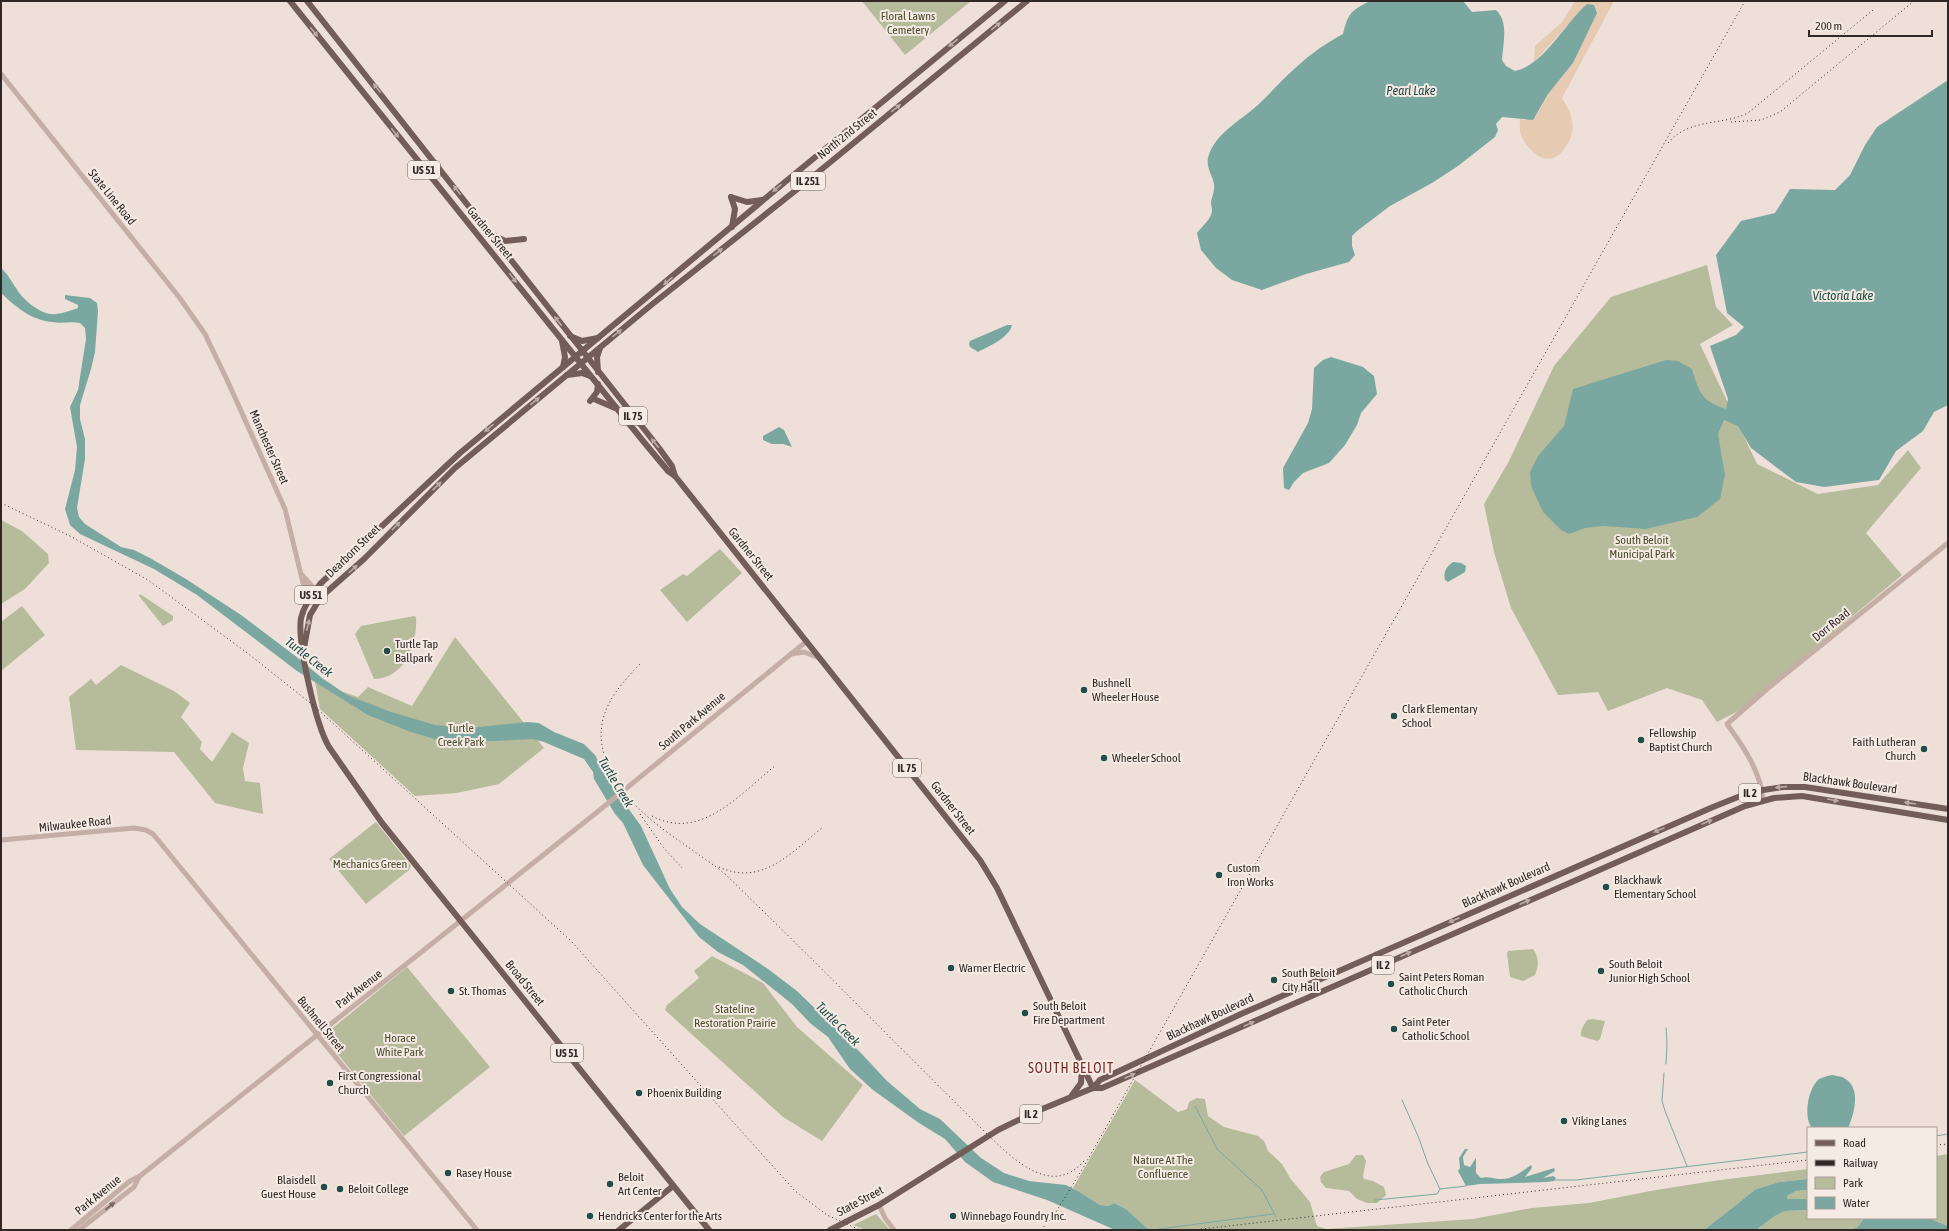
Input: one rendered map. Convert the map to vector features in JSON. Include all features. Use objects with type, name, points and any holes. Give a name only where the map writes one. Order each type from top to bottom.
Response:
[{"type":"main road","name":"Gardner Street","points":[[290,1],[657,459],[675,476]]},
{"type":"main road","name":"Gardner Street","points":[[307,1],[668,460],[675,476],[985,868],[997,888],[1093,1088]]},
{"type":"main road","name":"North 2nd Street","points":[[576,357],[1005,1]]},
{"type":"main road","name":"North 2nd Street","points":[[587,358],[800,187],[1027,1]]},
{"type":"main road","points":[[732,227],[735,210],[731,197],[747,202],[764,200]]},
{"type":"main road","points":[[488,232],[505,241],[524,239]]},
{"type":"main road","points":[[569,335],[582,341],[600,337]]},
{"type":"main road","points":[[560,337],[565,357],[563,368]]},
{"type":"main road","points":[[598,372],[597,357],[600,348]]},
{"type":"main road","name":"IL 251","points":[[563,368],[576,357]]},
{"type":"main road","name":"US 51","points":[[566,375],[587,358]]},
{"type":"main road","name":"Dearborn Street","points":[[304,655],[300,637],[301,618],[314,592],[402,506],[460,453],[563,368]]},
{"type":"main road","points":[[566,375],[582,374],[592,376]]},
{"type":"main road","name":"Dearborn Street","points":[[304,655],[310,615],[321,597],[364,559],[455,468],[566,375]]},
{"type":"main road","points":[[598,384],[597,392],[592,400],[617,408]]},
{"type":"main road","name":"Broad Street","points":[[304,655],[322,735],[376,816],[709,1230]]},
{"type":"main road","name":"Blackhawk Boulevard","points":[[1093,1088],[1100,1080],[1248,1011],[1635,840],[1735,798],[1763,790],[1782,787],[1819,788],[1948,809]]},
{"type":"main road","name":"Blackhawk Boulevard","points":[[901,1192],[971,1146],[1009,1124],[1072,1096],[1093,1088],[1102,1088],[1677,834],[1745,806],[1764,800],[1786,796],[1808,796],[1948,820]]},
{"type":"main road","points":[[1072,1096],[1081,1083],[1082,1066]]},
{"type":"main road","points":[[619,1230],[673,1186]]},
{"type":"main road","name":"State Street","points":[[830,1230],[901,1192]]},
{"type":"street","name":"State Line Road","points":[[1,74],[179,297],[205,334]]},
{"type":"street","name":"Manchester Street","points":[[205,334],[285,509],[300,573],[314,592],[321,597]]},
{"type":"street","name":"Dorr Road","points":[[1763,790],[1743,747],[1727,724],[1767,689],[1948,543]]},
{"type":"street","name":"South Park Avenue","points":[[591,817],[807,641]]},
{"type":"street","points":[[790,654],[804,652],[821,659]]},
{"type":"street","points":[[1763,790],[1764,800]]},
{"type":"street","name":"Park Avenue","points":[[71,1230],[130,1181],[140,1176],[591,817]]},
{"type":"street","name":"Milwaukee Road","points":[[1,840],[134,828],[140,828],[150,832]]},
{"type":"street","name":"Bushnell Street","points":[[150,832],[160,841],[477,1230]]},
{"type":"street","name":"Park Avenue","points":[[80,1230],[134,1187],[140,1176]]},
{"type":"street","points":[[879,1205],[885,1218],[894,1230]]},
{"type":"green space","name":"Floral Lawns Cemetery","points":[[862,1],[971,1],[905,55]]},
{"type":"green space","name":"South Beloit Municipal Park","points":[[1707,265],[1716,307],[1733,325],[1700,344],[1757,464],[1818,494],[1878,485],[1908,450],[1921,468],[1866,533],[1902,575],[1740,710],[1717,722],[1702,700],[1667,688],[1608,711],[1598,692],[1558,695],[1511,608],[1494,552],[1484,504],[1509,461],[1554,366],[1611,297]]},
{"type":"green space","points":[[1,520],[22,531],[48,554],[49,563],[25,589],[1,604]]},
{"type":"green space","points":[[720,549],[742,573],[687,622],[660,590],[683,574],[687,576]]},
{"type":"green space","points":[[140,594],[173,616],[173,620],[163,626],[139,596]]},
{"type":"green space","points":[[22,606],[45,635],[1,671],[1,622]]},
{"type":"green space","name":"Turtle Tap Ballpark","points":[[414,616],[416,617],[415,637],[412,648],[407,657],[394,673],[385,677],[374,679],[355,634],[361,626]]},
{"type":"green space","name":"Turtle Creek Park","points":[[455,637],[544,748],[499,784],[457,793],[415,796],[320,709],[315,682],[358,697],[368,687],[412,706]]},
{"type":"green space","points":[[121,665],[174,691],[190,703],[181,717],[202,742],[200,749],[212,762],[232,732],[249,743],[243,768],[245,781],[260,783],[263,814],[215,803],[174,752],[76,750],[69,697],[91,679],[96,685]]},
{"type":"green space","name":"Mechanics Green","points":[[376,822],[411,866],[409,870],[366,904],[329,859]]},
{"type":"green space","points":[[1533,949],[1538,962],[1535,975],[1523,981],[1510,977],[1507,954],[1508,951]]},
{"type":"green space","name":"Stateline Restoration Prairie","points":[[712,956],[763,983],[797,1027],[863,1085],[822,1141],[783,1117],[665,1010],[667,1005],[699,978],[694,971]]},
{"type":"green space","name":"Horace White Park","points":[[407,967],[490,1067],[404,1136],[324,1037],[328,1032]]},
{"type":"green space","points":[[1592,1019],[1605,1021],[1600,1039],[1597,1041],[1581,1036],[1587,1020]]},
{"type":"green space","name":"Nature At The Confluence","points":[[1135,1080],[1178,1112],[1187,1109],[1189,1102],[1197,1098],[1205,1099],[1208,1116],[1224,1127],[1258,1136],[1264,1141],[1268,1151],[1282,1164],[1290,1178],[1310,1202],[1317,1226],[1326,1229],[1473,1219],[1532,1208],[1589,1203],[1713,1181],[1807,1169],[1807,1179],[1779,1182],[1756,1189],[1704,1230],[1149,1230],[1126,1209],[1114,1203],[1109,1206],[1100,1205],[1073,1188]]},
{"type":"green space","points":[[1948,1154],[1948,1226],[1930,1219],[1937,1219],[1937,1156]]},
{"type":"green space","points":[[1356,1155],[1363,1155],[1366,1161],[1363,1176],[1364,1179],[1373,1181],[1384,1187],[1386,1195],[1377,1203],[1367,1203],[1357,1199],[1349,1191],[1326,1188],[1321,1182],[1320,1177],[1324,1172],[1349,1164]]},
{"type":"green space","points":[[1807,1190],[1807,1199],[1787,1199],[1787,1196],[1796,1191]]},
{"type":"green space","points":[[1807,1210],[1807,1219],[1863,1219],[1858,1227],[1849,1230],[1756,1230],[1775,1216],[1785,1211]]},
{"type":"green space","points":[[876,1214],[890,1230],[866,1230],[853,1225]]},
{"type":"sand","points":[[1575,1],[1614,1],[1562,98],[1571,116],[1573,128],[1570,140],[1561,153],[1548,159],[1538,156],[1529,148],[1521,135],[1520,119],[1526,120],[1539,111],[1548,94],[1573,63],[1596,13],[1587,4],[1534,62],[1535,46],[1562,22]]},
{"type":"water","name":"Pearl Lake","points":[[1370,1],[1463,1],[1472,12],[1496,10],[1503,20],[1504,27],[1502,60],[1506,66],[1515,71],[1526,67],[1545,52],[1587,4],[1594,5],[1597,13],[1573,63],[1548,94],[1533,120],[1502,117],[1496,124],[1498,130],[1495,137],[1458,166],[1432,183],[1390,206],[1357,231],[1352,236],[1352,246],[1355,255],[1349,262],[1306,274],[1262,290],[1232,280],[1216,268],[1201,250],[1197,233],[1208,220],[1212,211],[1211,202],[1214,184],[1208,162],[1211,149],[1216,141],[1230,127],[1261,102],[1308,57],[1330,41],[1343,34],[1348,17],[1358,8]]},
{"type":"water","name":"Victoria Lake","points":[[1948,80],[1948,405],[1934,412],[1923,431],[1896,451],[1879,480],[1824,487],[1796,482],[1751,448],[1738,426],[1724,420],[1718,434],[1725,475],[1720,499],[1697,517],[1646,529],[1604,526],[1585,528],[1569,534],[1561,530],[1543,512],[1531,486],[1530,472],[1538,456],[1564,426],[1573,389],[1666,360],[1678,361],[1692,369],[1700,390],[1707,399],[1712,403],[1726,409],[1728,399],[1710,346],[1736,335],[1744,327],[1727,313],[1716,255],[1741,221],[1775,213],[1790,189],[1835,190],[1850,175],[1865,145],[1877,127]]},
{"type":"water","points":[[1,268],[8,275],[22,296],[40,311],[45,313],[57,314],[78,308],[78,305],[65,299],[65,295],[90,298],[97,303],[98,311],[95,352],[80,405],[80,419],[85,439],[85,459],[77,508],[79,517],[85,524],[121,547],[134,550],[186,579],[241,615],[322,678],[347,695],[391,712],[435,725],[469,728],[527,722],[539,723],[554,732],[584,744],[595,755],[609,782],[641,826],[670,889],[682,907],[700,924],[768,969],[797,991],[861,1053],[887,1081],[920,1109],[940,1119],[981,1158],[1004,1173],[1029,1181],[1066,1185],[1100,1205],[1109,1206],[1114,1203],[1126,1209],[1149,1230],[1115,1230],[1047,1200],[993,1182],[965,1162],[945,1139],[919,1123],[873,1090],[850,1069],[828,1037],[810,1023],[792,1004],[743,965],[718,952],[699,937],[643,865],[623,823],[615,814],[594,779],[593,772],[584,759],[544,742],[533,739],[496,741],[438,740],[411,732],[368,715],[297,671],[197,595],[154,569],[80,534],[70,525],[65,509],[75,470],[77,447],[70,407],[78,390],[86,339],[85,328],[80,323],[55,323],[37,319],[18,308],[1,293]]},
{"type":"water","points":[[1007,325],[1012,325],[1010,330],[1003,338],[993,344],[978,352],[970,347],[970,341]]},
{"type":"water","points":[[1331,357],[1363,367],[1374,376],[1377,394],[1361,413],[1357,425],[1345,445],[1329,463],[1303,473],[1294,482],[1289,490],[1284,488],[1283,468],[1308,423],[1312,409],[1314,368],[1323,360]]},
{"type":"water","points":[[779,427],[784,430],[792,447],[783,444],[772,444],[763,440],[763,436]]},
{"type":"water","points":[[1453,562],[1461,563],[1466,566],[1465,572],[1448,582],[1444,577],[1445,572]]},
{"type":"water","points":[[1832,1075],[1844,1078],[1850,1082],[1853,1088],[1855,1102],[1848,1127],[1811,1127],[1809,1123],[1807,1110],[1812,1089],[1819,1079]]},
{"type":"water","points":[[1465,1149],[1468,1149],[1463,1157],[1464,1165],[1470,1167],[1476,1158],[1476,1173],[1481,1178],[1508,1178],[1516,1175],[1531,1165],[1532,1168],[1525,1177],[1554,1168],[1555,1171],[1543,1178],[1553,1176],[1556,1178],[1554,1181],[1547,1182],[1480,1184],[1466,1186],[1458,1171],[1460,1168],[1459,1158]]},
{"type":"water","points":[[1807,1179],[1807,1190],[1796,1191],[1787,1196],[1787,1199],[1807,1199],[1807,1210],[1785,1211],[1775,1216],[1756,1230],[1704,1230],[1756,1189],[1779,1182]]},
{"type":"water","points":[[1863,1219],[1930,1219],[1948,1226],[1948,1230],[1849,1230],[1858,1227]]},
{"type":"waterway","points":[[1666,1028],[1666,1064]]},
{"type":"waterway","points":[[1664,1073],[1662,1101],[1687,1166]]},
{"type":"waterway","points":[[1402,1100],[1418,1136],[1428,1164],[1440,1189],[1466,1186]]},
{"type":"waterway","points":[[1195,1106],[1217,1149],[1262,1190],[1276,1217]]},
{"type":"waterway","points":[[1937,1136],[1948,1134]]},
{"type":"waterway","points":[[1555,1180],[1576,1180],[1807,1152]]},
{"type":"waterway","points":[[1375,1200],[1437,1194],[1440,1189]]},
{"type":"waterway","points":[[1159,1229],[1273,1214]]},
{"type":"railway","points":[[1041,1230],[1056,1212],[1083,1168],[1745,1]]},
{"type":"railway","points":[[1731,122],[1761,120],[1780,112],[1914,1]]},
{"type":"railway","points":[[1668,143],[1676,135],[1695,126],[1727,120],[1748,113],[1873,10]]},
{"type":"railway","points":[[1,503],[70,536],[148,580],[250,655],[314,706],[571,941],[795,1191],[827,1215],[860,1230]]},
{"type":"railway","points":[[640,664],[630,674],[614,695],[608,706],[601,730],[605,758],[611,772],[628,797],[639,809],[663,829],[725,874],[988,1135],[1021,1164],[1033,1171],[1046,1175],[1059,1176],[1072,1171],[1084,1161]]},
{"type":"railway","points":[[652,816],[670,822],[687,823],[704,819],[719,811],[734,800],[776,765]]},
{"type":"railway","points":[[640,814],[663,847],[682,868]]},
{"type":"railway","points":[[719,867],[735,872],[749,873],[763,870],[788,856],[823,827]]},
{"type":"railway","points":[[1937,1145],[1948,1144]]},
{"type":"railway","points":[[1193,1230],[1807,1160]]},
{"type":"place","name":"Turtle Tap Ballpark","points":[[387,651]]},
{"type":"place","name":"Bushnell Wheeler House","points":[[1084,690]]},
{"type":"place","name":"Clark Elementary School","points":[[1394,716]]},
{"type":"place","name":"Fellowship Baptist Church","points":[[1641,740]]},
{"type":"place","name":"Faith Lutheran Church","points":[[1924,749]]},
{"type":"place","name":"Wheeler School","points":[[1104,758]]},
{"type":"place","name":"Custom Iron Works","points":[[1219,875]]},
{"type":"place","name":"Blackhawk Elementary School","points":[[1606,887]]},
{"type":"place","name":"Warner Electric","points":[[951,968]]},
{"type":"place","name":"South Beloit Junior High School","points":[[1601,971]]},
{"type":"place","name":"South Beloit City Hall","points":[[1274,980]]},
{"type":"place","name":"Saint Peters Roman Catholic Church","points":[[1391,984]]},
{"type":"place","name":"St. Thomas","points":[[451,991]]},
{"type":"place","name":"South Beloit Fire Department","points":[[1025,1013]]},
{"type":"place","name":"Saint Peter Catholic School","points":[[1394,1029]]},
{"type":"place","name":"First Congressional Church","points":[[330,1083]]},
{"type":"place","name":"Phoenix Building","points":[[639,1093]]},
{"type":"place","name":"Viking Lanes","points":[[1564,1121]]},
{"type":"place","name":"Rasey House","points":[[448,1173]]},
{"type":"place","name":"Beloit Art Center","points":[[610,1184]]},
{"type":"place","name":"Blaisdell Guest House","points":[[324,1187]]},
{"type":"place","name":"Beloit College","points":[[340,1189]]},
{"type":"place","name":"Hendricks Center for the Arts","points":[[590,1216]]},
{"type":"place","name":"Winnebago Foundry Inc.","points":[[953,1216]]},
{"type":"district","name":"SOUTH BELOIT","points":[[1071,1068]]},
{"type":"water label","name":"Turtle Creek","points":[[309,657]]},
{"type":"water label","name":"Turtle Creek","points":[[616,782]]},
{"type":"water label","name":"Turtle Creek","points":[[838,1024]]}]
